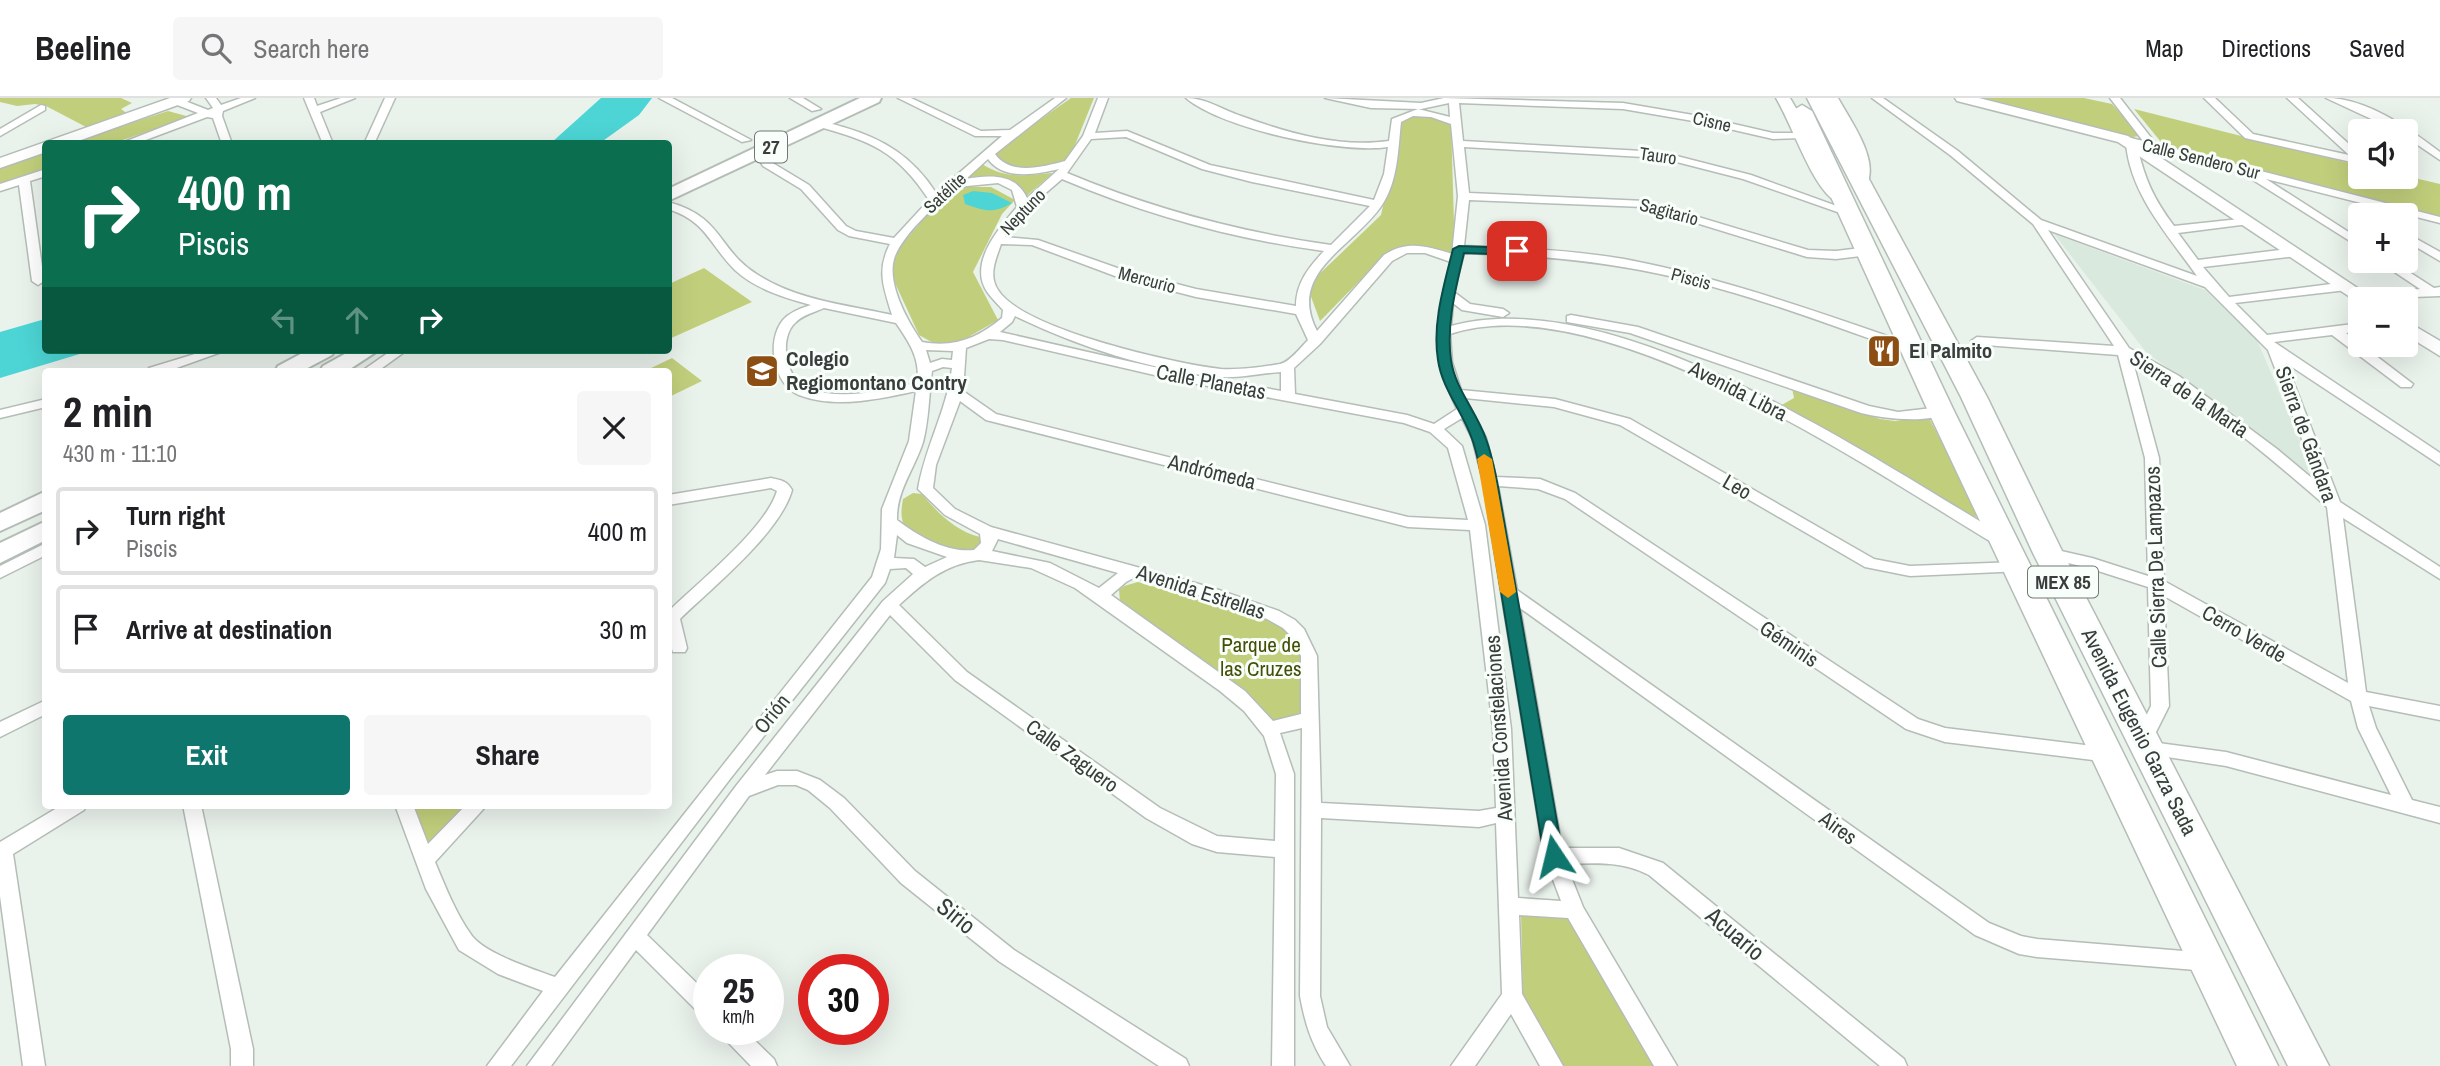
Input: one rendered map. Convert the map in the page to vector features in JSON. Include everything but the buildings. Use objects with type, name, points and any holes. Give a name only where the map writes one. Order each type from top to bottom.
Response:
[{"type":"highway","name":"Avenida Eugenio Garza Sada","points":[[1800,108],[1974,397],[2048,552],[2309,1066]]},
{"type":"highway","name":"Avenida Eugenio Garza Sada","points":[[1852,198],[1869,251],[1941,411],[2258,1066]]},
{"type":"main road","name":"27","points":[[818,116],[839,98]]},
{"type":"main road","name":"27","points":[[672,175],[753,146],[818,116],[873,98]]},
{"type":"main road","name":"27","points":[[672,194],[753,146]]},
{"type":"main road","points":[[291,368],[317,354]]},
{"type":"main road","points":[[336,368],[362,354]]},
{"type":"main road","points":[[0,523],[42,501]]},
{"type":"main road","points":[[0,554],[42,531]]},
{"type":"street","points":[[211,98],[225,140]]},
{"type":"street","points":[[136,140],[250,98]]},
{"type":"street","points":[[309,98],[325,140]]},
{"type":"street","points":[[314,111],[350,98]]},
{"type":"street","points":[[371,140],[390,98]]},
{"type":"street","points":[[664,98],[753,146],[767,164],[805,187],[842,228],[853,234],[898,242]]},
{"type":"street","points":[[795,98],[818,116],[900,158],[914,170],[935,200]]},
{"type":"street","points":[[903,98],[979,134],[1012,133]]},
{"type":"street","points":[[1036,98],[1056,101]]},
{"type":"street","name":"Neptuno","points":[[1009,309],[992,291],[986,275],[996,240],[1023,207],[1064,169],[1088,136],[1104,98]]},
{"type":"street","points":[[1191,98],[1237,119],[1317,140],[1365,146],[1394,143]]},
{"type":"street","name":"Cisne","points":[[1337,99],[1371,105],[1421,106],[1453,98],[1639,108],[1773,136],[1800,108]]},
{"type":"street","name":"Avenida Constelaciones","points":[[1453,98],[1464,195],[1458,255],[1448,293],[1444,362],[1479,438],[1490,481],[1554,856],[1574,910],[1664,1065]]},
{"type":"street","points":[[1831,98],[1860,161],[1863,174],[1852,198]]},
{"type":"street","name":"Sierra de la Marta","points":[[1877,98],[1954,153],[2037,222],[2124,351],[2174,379],[2250,436],[2334,505],[2440,574]]},
{"type":"street","name":"Calle Sendero Sur","points":[[1962,98],[2440,220]]},
{"type":"street","points":[[2115,98],[2153,147]]},
{"type":"street","points":[[2208,98],[2249,136],[2356,160],[2357,157],[2292,98]]},
{"type":"street","points":[[2331,98],[2398,126],[2440,157]]},
{"type":"street","points":[[65,140],[180,99],[214,113]]},
{"type":"street","name":"Satélite","points":[[900,320],[888,280],[888,259],[898,242],[935,200],[1012,133],[1056,101]]},
{"type":"street","points":[[1371,105],[1383,110],[1396,121]]},
{"type":"street","points":[[0,133],[41,108]]},
{"type":"street","points":[[1315,341],[1302,311],[1307,280],[1317,265],[1356,231],[1377,204],[1390,175],[1396,121],[1405,114],[1426,112],[1440,115],[1455,123]]},
{"type":"street","points":[[1088,136],[1127,134],[1206,167],[1377,204]]},
{"type":"street","points":[[2127,142],[2347,286]]},
{"type":"street","name":"Sierra de Gándara","points":[[2127,142],[2140,181],[2209,284],[2270,344],[2334,505],[2358,697],[2367,727],[2405,805]]},
{"type":"street","name":"Tauro","points":[[1459,144],[1661,155],[1746,177],[1852,198]]},
{"type":"street","points":[[0,163],[42,148]]},
{"type":"street","points":[[989,153],[998,165],[1017,171],[1064,169],[1168,217],[1279,243],[1334,250]]},
{"type":"street","points":[[2246,171],[2348,237]]},
{"type":"street","points":[[0,188],[42,173]]},
{"type":"street","points":[[24,179],[40,261],[38,281]]},
{"type":"street","points":[[954,184],[1001,180],[1018,189],[1023,199],[1023,207]]},
{"type":"street","points":[[2338,194],[2353,203]]},
{"type":"street","name":"Sagitario","points":[[1464,195],[1645,204],[1807,253],[1836,255],[1869,251]]},
{"type":"street","points":[[672,206],[696,215],[708,224],[727,257],[757,280],[823,304],[900,320]]},
{"type":"street","points":[[2171,230],[2249,221]]},
{"type":"street","points":[[2037,222],[2209,284]]},
{"type":"street","name":"Mercurio","points":[[996,240],[1034,242],[1119,273],[1196,293],[1302,311]]},
{"type":"street","points":[[2418,243],[2440,257]]},
{"type":"street","name":"Piscis","points":[[1287,367],[1315,341],[1388,258],[1406,248],[1458,255],[1587,257],[1663,271],[1743,293],[1915,350]]},
{"type":"street","points":[[2195,264],[2296,252]]},
{"type":"street","points":[[2404,273],[2437,293]]},
{"type":"street","points":[[2225,301],[2347,286]]},
{"type":"street","name":"Avenida Libra","points":[[1448,293],[1466,307],[1478,310],[1572,319],[1633,330],[1866,411],[1914,415],[1941,411]]},
{"type":"street","points":[[2418,295],[2437,293]]},
{"type":"street","points":[[823,304],[794,317],[785,325],[781,351],[782,367],[793,386],[803,393],[845,399],[926,377],[942,363],[958,365]]},
{"type":"street","points":[[918,345],[939,349],[960,348],[988,335],[1008,319],[1009,309]]},
{"type":"street","name":"Calle Planetas","points":[[1009,309],[1084,341],[1183,367],[1224,373],[1287,367]]},
{"type":"street","name":"Orión","points":[[498,1066],[879,579],[889,549],[888,521],[895,490],[916,441],[926,377],[918,345],[900,320]]},
{"type":"street","name":"Avenida Libra","points":[[1444,332],[1474,323],[1503,322],[1607,336],[1680,361],[1769,405],[2011,555]]},
{"type":"street","points":[[2270,344],[2348,329]]},
{"type":"street","points":[[2335,331],[2406,384]]},
{"type":"street","points":[[2418,334],[2440,350]]},
{"type":"street","name":"Calle Planetas","points":[[988,335],[1003,336],[1176,376],[1398,417],[1435,429]]},
{"type":"street","points":[[1977,341],[2124,351]]},
{"type":"street","points":[[2270,344],[2440,460]]},
{"type":"street","points":[[895,490],[925,489],[929,465],[956,392],[960,348]]},
{"type":"street","name":"Calle Sierra De Lampazos","points":[[2124,351],[2152,458],[2160,706],[2145,744]]},
{"type":"street","points":[[164,368],[208,354]]},
{"type":"street","points":[[374,368],[395,354]]},
{"type":"street","points":[[1287,367],[1288,397]]},
{"type":"street","points":[[1769,405],[1785,400],[1788,396],[1789,387],[1782,382]]},
{"type":"street","name":"Andrómeda","points":[[956,392],[991,417],[1408,522],[1477,524]]},
{"type":"street","name":"Leo","points":[[1456,393],[1545,401],[1625,422],[1870,563],[1910,571],[2011,555]]},
{"type":"street","points":[[0,414],[42,404]]},
{"type":"street","points":[[1435,429],[1466,410]]},
{"type":"street","name":"Avenida Constelaciones","points":[[1435,429],[1455,446],[1477,524],[1487,592],[1502,729],[1512,996],[1551,1066]]},
{"type":"street","name":"Géminis","points":[[1490,481],[1540,484],[1570,496],[1912,724],[1945,735],[2109,755]]},
{"type":"street","points":[[672,499],[771,484],[780,485],[786,495],[780,506],[739,551],[672,613]]},
{"type":"street","name":"Avenida Estrellas","points":[[925,489],[950,512],[986,531],[1207,592],[1273,615],[1289,624],[1305,643],[1309,656],[1312,810],[1310,996],[1322,1043],[1339,1066]]},
{"type":"street","name":"Avenida Estrellas","points":[[888,521],[912,539],[970,556],[1020,559],[1065,575],[1100,596],[1244,702],[1269,729],[1279,749],[1285,774],[1283,1066]]},
{"type":"street","points":[[970,556],[988,545],[990,539],[986,531]]},
{"type":"street","points":[[0,573],[42,550]]},
{"type":"street","name":"Cerro Verde","points":[[2048,552],[2156,584],[2358,697],[2440,713]]},
{"type":"street","name":"Orión","points":[[538,1066],[742,791],[889,605],[923,574],[970,556]]},
{"type":"street","points":[[884,565],[909,563],[923,574]]},
{"type":"street","points":[[1100,596],[1120,578],[1135,571]]},
{"type":"street","name":"Aires","points":[[1508,592],[1982,929],[2019,945],[2037,948],[2208,962]]},
{"type":"street","name":"Calle Zaguero","points":[[889,605],[961,676],[1153,813],[1185,831],[1217,844],[1284,850]]},
{"type":"street","points":[[672,622],[679,648]]},
{"type":"street","points":[[0,730],[42,708]]},
{"type":"street","points":[[1269,729],[1310,719]]},
{"type":"street","points":[[2145,744],[2226,759],[2440,814]]},
{"type":"street","name":"Sirio","points":[[742,791],[777,778],[797,778],[814,785],[837,803],[908,877],[1006,956],[1178,1066]]},
{"type":"street","points":[[34,1066],[1,850],[70,809]]},
{"type":"street","points":[[193,809],[242,1049],[242,1066]]},
{"type":"street","points":[[405,809],[436,889],[466,944],[505,968],[558,987]]},
{"type":"street","points":[[424,861],[474,809]]},
{"type":"street","points":[[1312,810],[1479,819],[1506,813]]},
{"type":"street","name":"Acuario","points":[[1554,856],[1616,853],[1656,869],[1896,1066]]},
{"type":"street","points":[[1510,906],[1574,910]]},
{"type":"street","points":[[635,936],[693,993]]},
{"type":"street","points":[[1462,1066],[1512,996]]},
{"type":"street","points":[[745,1045],[766,1066]]},
{"type":"shaded area","points":[[2054,234],[2205,290],[2257,340],[2316,478],[2146,352]]},
{"type":"green space","points":[[0,98],[121,98],[132,103],[121,109],[128,114],[88,128],[46,106],[17,106],[0,102]]},
{"type":"green space","points":[[1071,98],[1094,98],[1066,167],[1015,172],[991,154]]},
{"type":"green space","points":[[1977,98],[2084,98],[2112,104],[2141,136],[2132,137]]},
{"type":"green space","points":[[2134,109],[2348,163],[2348,189],[2418,189],[2418,179],[2440,184],[2440,217],[2418,211],[2418,203],[2385,203],[2165,147]]},
{"type":"green space","points":[[168,111],[190,117],[123,140],[78,140]]},
{"type":"green space","points":[[1427,114],[1451,122],[1455,257],[1419,245],[1398,249],[1375,267],[1320,321],[1310,294],[1312,281],[1381,215],[1402,121],[1412,115]]},
{"type":"green space","points":[[42,151],[42,169],[0,184],[0,166]]},
{"type":"green space","points":[[982,164],[1008,174],[1053,173],[1024,198],[1010,187],[1002,185],[959,184]]},
{"type":"green space","points":[[951,187],[991,187],[1015,200],[1002,214],[973,272],[998,320],[958,343],[937,345],[919,335],[889,270],[899,248]]},
{"type":"green space","points":[[704,268],[752,302],[672,338],[672,283]]},
{"type":"green space","points":[[672,358],[702,381],[672,396],[672,368],[651,368]]},
{"type":"green space","points":[[1792,388],[1880,419],[1895,421],[1928,416],[1979,513],[1975,517],[1780,406],[1794,398]]},
{"type":"green space","points":[[913,493],[922,494],[955,526],[980,537],[982,545],[974,553],[955,553],[906,529],[902,514],[903,499]]},
{"type":"green space","name":"Parque de las Cruzes","points":[[1138,582],[1273,621],[1285,628],[1293,637],[1301,660],[1302,713],[1276,724],[1120,602],[1119,590]]},
{"type":"green space","points":[[406,809],[474,809],[424,861]]},
{"type":"green space","points":[[1521,913],[1566,915],[1657,1066],[1562,1066],[1523,1005]]},
{"type":"water","points":[[601,98],[652,98],[639,115],[604,140],[554,140]]},
{"type":"water","points":[[973,191],[992,193],[1012,203],[1000,209],[989,210],[965,204],[963,195]]},
{"type":"water","points":[[42,320],[42,354],[80,354],[0,378],[0,332]]},
{"type":"slow traffic","points":[[1484,459],[1508,592]]},
{"type":"place","name":"El Palmito","points":[[1884,351]]},
{"type":"place","name":"Colegio Regiomontano Contry","points":[[762,371]]},
{"type":"route","points":[[1517,251],[1459,249],[1448,293],[1444,362],[1479,438],[1490,481],[1554,856]]}]
